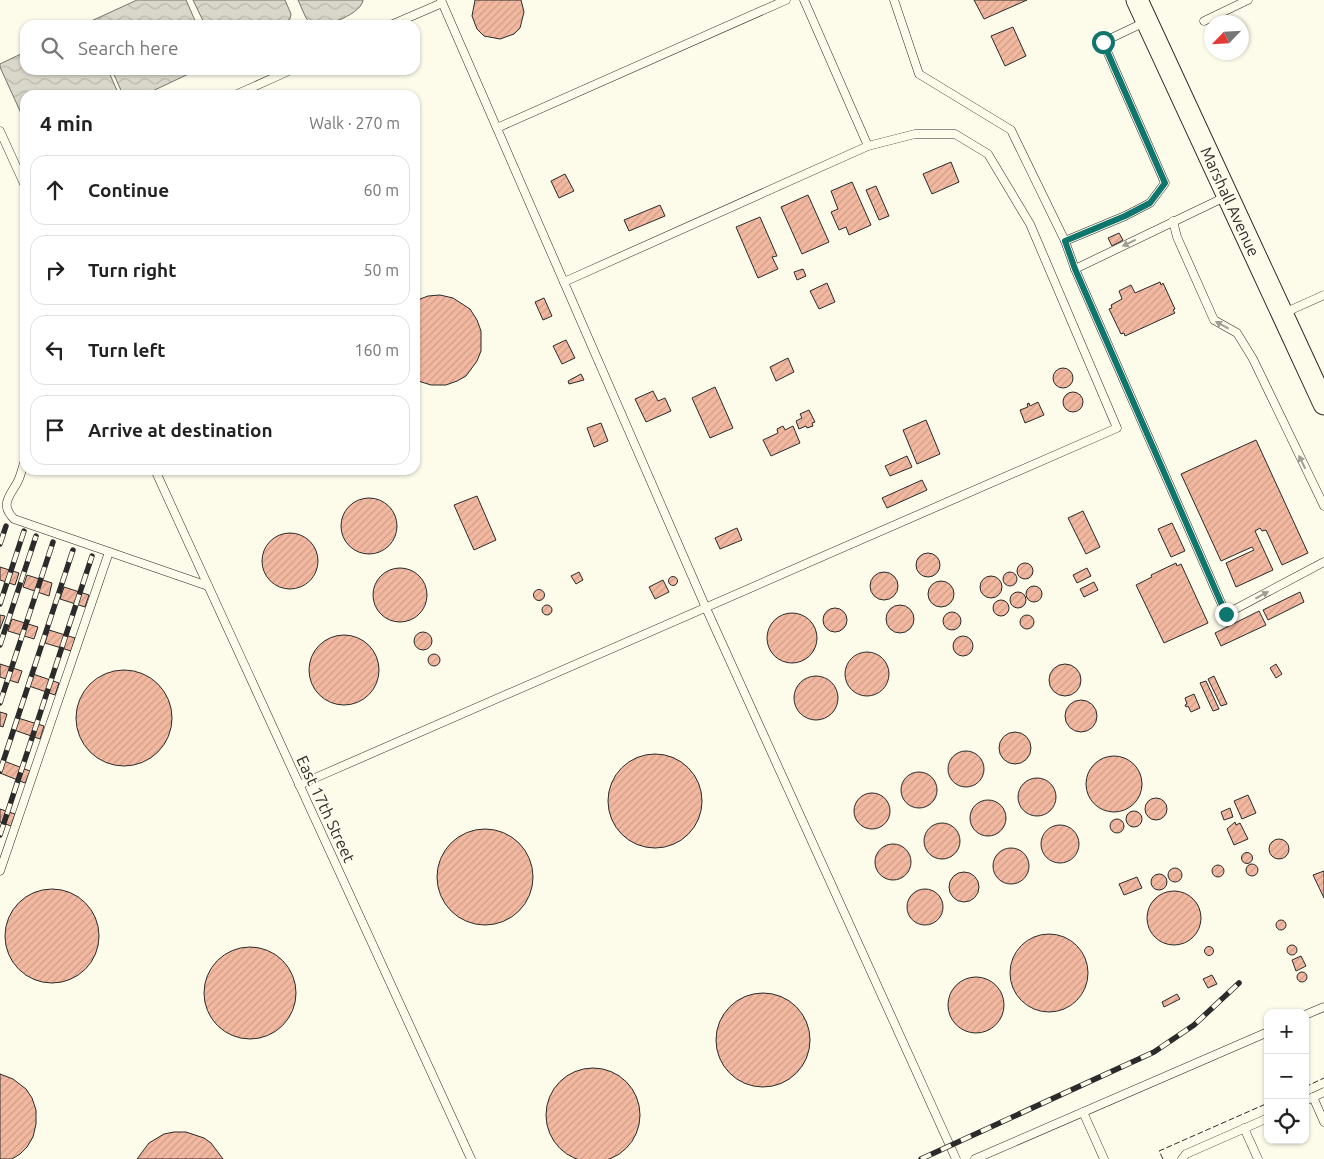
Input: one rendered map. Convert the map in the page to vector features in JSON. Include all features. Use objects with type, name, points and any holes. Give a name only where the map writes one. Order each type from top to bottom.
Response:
[{"type":"street","name":"Marshall Avenue","points":[[1137,0],[1324,404]]},
{"type":"lane","points":[[497,128],[786,0]]},
{"type":"lane","points":[[804,0],[868,146]]},
{"type":"lane","points":[[894,0],[919,74],[1011,130],[1065,241],[1075,269],[1226,614],[1324,562]]},
{"type":"lane","points":[[1217,15],[1248,0]]},
{"type":"lane","points":[[402,20],[441,1],[706,608],[956,1159]]},
{"type":"lane","points":[[1065,241],[1125,216],[1150,203],[1165,183],[1103,42],[1147,22]]},
{"type":"lane","points":[[246,90],[280,75]]},
{"type":"lane","points":[[0,131],[20,175]]},
{"type":"lane","points":[[300,785],[1117,428],[1030,224],[988,154],[955,134],[915,134],[868,146],[564,282]]},
{"type":"lane","points":[[1075,269],[1227,196]]},
{"type":"lane","points":[[1173,221],[1214,320],[1237,333],[1253,359],[1324,506]]},
{"type":"lane","points":[[1282,314],[1324,295]]},
{"type":"lane","points":[[20,475],[19,480],[6,496],[2,510],[14,519],[208,586]]},
{"type":"lane","name":"East 17th Street","points":[[157,475],[471,1159]]},
{"type":"lane","points":[[0,871],[109,552]]},
{"type":"lane","points":[[1309,1013],[1324,1007]]},
{"type":"lane","points":[[975,1159],[1264,1034]]},
{"type":"lane","points":[[1324,1092],[1309,1099],[1324,1122]]},
{"type":"lane","points":[[1083,1112],[1104,1159]]},
{"type":"lane","points":[[1182,1159],[1186,1154],[1264,1120]]},
{"type":"lane","points":[[1244,1128],[1258,1159]]},
{"type":"water","points":[[137,0],[186,0],[195,20],[93,20]]},
{"type":"water","points":[[193,0],[285,0],[291,14],[288,20],[203,20]]},
{"type":"water","points":[[298,0],[363,0],[359,8],[340,20],[308,20]]},
{"type":"water","points":[[20,54],[20,75],[110,75],[117,90],[20,90],[20,111],[0,64]]},
{"type":"water","points":[[114,75],[186,75],[155,90],[121,90]]},
{"type":"building","points":[[475,0],[521,0],[524,12],[520,28],[514,34],[500,39],[484,36],[477,29],[472,16]]},
{"type":"building","points":[[974,0],[1027,0],[984,19]]},
{"type":"building","points":[[1013,27],[1026,56],[1005,66],[991,36]]},
{"type":"building","points":[[951,162],[959,182],[932,194],[923,174]]},
{"type":"building","points":[[565,174],[574,191],[559,198],[551,181]]},
{"type":"building","points":[[852,182],[871,225],[849,235],[846,227],[839,230],[831,212],[838,209],[831,191]]},
{"type":"building","points":[[876,186],[889,216],[879,220],[866,190]]},
{"type":"building","points":[[808,195],[829,242],[802,254],[781,207]]},
{"type":"building","points":[[660,205],[665,216],[629,231],[624,220]]},
{"type":"building","points":[[760,217],[777,256],[772,257],[778,269],[758,278],[736,227]]},
{"type":"building","points":[[1119,233],[1123,240],[1112,246],[1108,238]]},
{"type":"building","points":[[803,269],[806,276],[797,280],[794,272]]},
{"type":"building","points":[[1160,282],[1161,285],[1163,283],[1175,313],[1125,336],[1124,333],[1121,334],[1109,309],[1112,308],[1111,305],[1122,299],[1119,291],[1131,285],[1135,293]]},
{"type":"building","points":[[827,283],[835,302],[819,309],[810,291]]},
{"type":"building","points":[[440,295],[453,298],[470,309],[481,331],[481,351],[477,361],[466,376],[446,385],[431,385],[420,382],[420,299]]},
{"type":"building","points":[[544,298],[552,316],[543,320],[535,302]]},
{"type":"building","points":[[566,340],[575,358],[562,364],[553,346]]},
{"type":"building","points":[[788,358],[794,372],[776,381],[770,367]]},
{"type":"building","points":[[1063,368],[1070,371],[1073,378],[1070,385],[1063,388],[1056,385],[1053,378],[1056,371]]},
{"type":"building","points":[[581,374],[584,380],[569,384],[568,381]]},
{"type":"building","points":[[715,387],[733,428],[710,438],[692,398]]},
{"type":"building","points":[[653,391],[658,401],[665,398],[671,411],[646,422],[635,399]]},
{"type":"building","points":[[1073,392],[1080,395],[1083,402],[1080,409],[1073,412],[1066,409],[1063,402],[1066,395]]},
{"type":"building","points":[[1038,402],[1044,415],[1025,423],[1020,410],[1028,407],[1027,404],[1029,403],[1030,406]]},
{"type":"building","points":[[809,410],[815,422],[812,423],[813,426],[799,429],[796,421],[802,418],[800,414]]},
{"type":"building","points":[[926,420],[940,454],[917,464],[903,430]]},
{"type":"building","points":[[601,423],[608,441],[594,447],[587,428]]},
{"type":"building","points":[[783,426],[785,430],[793,426],[800,443],[771,456],[763,440],[778,433],[777,429]]},
{"type":"building","points":[[1256,440],[1308,553],[1282,565],[1266,530],[1262,531],[1260,528],[1255,531],[1273,570],[1236,587],[1226,563],[1254,550],[1252,547],[1221,561],[1181,474]]},
{"type":"building","points":[[907,456],[912,467],[890,476],[885,466]]},
{"type":"building","points":[[922,480],[927,490],[887,508],[882,498]]},
{"type":"building","points":[[477,496],[496,540],[474,550],[454,505]]},
{"type":"building","points":[[369,498],[380,500],[389,506],[395,515],[397,526],[395,537],[389,546],[380,552],[369,554],[358,552],[349,546],[343,537],[341,526],[343,515],[349,506],[358,500]]},
{"type":"building","points":[[1083,511],[1100,547],[1086,554],[1068,518]]},
{"type":"building","points":[[1172,523],[1185,551],[1171,557],[1158,529]]},
{"type":"building","points":[[737,528],[742,540],[720,549],[715,538]]},
{"type":"building","points":[[290,533],[301,535],[310,541],[316,550],[318,561],[316,572],[310,581],[301,587],[290,589],[279,587],[270,581],[264,572],[262,561],[264,550],[270,541],[279,535]]},
{"type":"building","points":[[928,553],[937,556],[940,565],[937,574],[928,577],[919,574],[916,565],[919,556]]},
{"type":"building","points":[[1025,563],[1033,571],[1025,579],[1017,571]]},
{"type":"building","points":[[1176,563],[1177,566],[1181,564],[1208,623],[1164,643],[1136,585],[1152,577],[1151,575]]},
{"type":"building","points":[[0,567],[19,573],[15,585],[0,580]]},
{"type":"building","points":[[395,568],[405,568],[415,572],[423,580],[427,595],[423,610],[415,618],[405,622],[395,622],[385,618],[377,610],[373,600],[373,590],[377,580],[385,572]]},
{"type":"building","points":[[1087,568],[1091,576],[1077,583],[1073,575]]},
{"type":"building","points":[[579,572],[583,580],[576,584],[571,576]]},
{"type":"building","points":[[884,572],[894,576],[898,586],[894,596],[884,600],[874,596],[870,586],[874,576]]},
{"type":"building","points":[[1007,572],[1013,572],[1017,579],[1013,586],[1007,586],[1003,582],[1003,576]]},
{"type":"building","points":[[27,575],[52,583],[49,596],[23,587]]},
{"type":"building","points":[[991,576],[999,579],[1002,587],[999,595],[991,598],[983,595],[980,587],[983,579]]},
{"type":"building","points":[[673,577],[677,581],[673,585],[669,581]]},
{"type":"building","points":[[663,580],[669,592],[655,599],[649,587]]},
{"type":"building","points":[[941,581],[950,585],[954,594],[950,603],[941,607],[932,603],[928,594],[932,585]]},
{"type":"building","points":[[1094,582],[1098,590],[1084,597],[1080,589]]},
{"type":"building","points":[[1034,586],[1042,594],[1034,602],[1026,594]]},
{"type":"building","points":[[64,587],[89,595],[85,607],[60,599]]},
{"type":"building","points":[[537,590],[541,590],[544,595],[543,599],[537,600],[534,597],[534,593]]},
{"type":"building","points":[[1018,592],[1026,600],[1018,608],[1010,600]]},
{"type":"building","points":[[1300,592],[1304,602],[1268,620],[1263,610]]},
{"type":"building","points":[[1001,600],[1009,608],[1001,616],[993,608]]},
{"type":"building","points":[[545,605],[549,605],[552,610],[551,614],[545,615],[542,612],[542,608]]},
{"type":"building","points":[[900,605],[910,609],[914,619],[910,629],[900,633],[890,629],[886,619],[890,609]]},
{"type":"building","points":[[835,608],[844,611],[847,620],[844,629],[835,632],[826,629],[823,620],[826,611]]},
{"type":"building","points":[[1259,611],[1266,625],[1221,646],[1215,633]]},
{"type":"building","points":[[948,612],[956,612],[961,617],[959,628],[948,630],[943,625],[943,617]]},
{"type":"building","points":[[792,613],[810,620],[817,638],[810,656],[792,663],[774,656],[767,638],[774,620]]},
{"type":"building","points":[[0,615],[5,616],[0,629]]},
{"type":"building","points":[[1024,615],[1030,615],[1034,622],[1030,629],[1024,629],[1020,625],[1020,619]]},
{"type":"building","points":[[12,619],[38,627],[34,639],[8,631]]},
{"type":"building","points":[[49,630],[75,638],[71,651],[45,643]]},
{"type":"building","points":[[423,632],[429,635],[432,641],[429,647],[423,650],[417,647],[414,641],[417,635]]},
{"type":"building","points":[[344,635],[363,641],[373,651],[379,670],[373,689],[363,699],[344,705],[325,699],[315,689],[309,670],[315,651],[325,641]]},
{"type":"building","points":[[963,636],[970,639],[973,646],[970,653],[963,656],[956,653],[953,646],[956,639]]},
{"type":"building","points":[[867,652],[879,656],[885,662],[889,674],[885,686],[879,692],[867,696],[855,692],[849,686],[845,674],[849,662],[855,656]]},
{"type":"building","points":[[432,654],[436,654],[440,660],[436,666],[432,666],[428,662],[428,658]]},
{"type":"building","points":[[0,664],[22,671],[18,683],[0,677]]},
{"type":"building","points":[[1065,664],[1071,665],[1076,669],[1080,674],[1080,686],[1076,691],[1071,695],[1065,696],[1059,695],[1054,691],[1050,686],[1049,680],[1050,674],[1054,669],[1059,665]]},
{"type":"building","points":[[1276,664],[1282,674],[1276,678],[1270,668]]},
{"type":"building","points":[[124,670],[142,674],[158,684],[168,700],[172,718],[168,736],[158,752],[142,762],[124,766],[106,762],[90,752],[80,736],[76,718],[80,700],[90,684],[106,674]]},
{"type":"building","points":[[33,674],[59,683],[55,695],[29,686]]},
{"type":"building","points":[[816,676],[828,680],[834,686],[838,698],[834,710],[828,716],[816,720],[804,716],[798,710],[794,698],[798,686],[804,680]]},
{"type":"building","points":[[1214,676],[1227,704],[1221,706],[1208,679]]},
{"type":"building","points":[[1206,681],[1219,709],[1213,711],[1200,683]]},
{"type":"building","points":[[1194,694],[1200,708],[1191,712],[1188,706],[1186,707],[1185,705],[1187,704],[1185,698]]},
{"type":"building","points":[[1081,700],[1092,705],[1097,716],[1092,727],[1081,732],[1070,727],[1065,716],[1070,705]]},
{"type":"building","points":[[0,712],[7,714],[3,727],[0,726]]},
{"type":"building","points":[[18,718],[44,726],[40,739],[14,730]]},
{"type":"building","points":[[1015,732],[1021,733],[1026,737],[1030,742],[1030,754],[1026,759],[1021,763],[1015,764],[1009,763],[1004,759],[1000,754],[999,748],[1000,742],[1004,737],[1009,733]]},
{"type":"building","points":[[966,751],[978,757],[984,769],[978,781],[966,787],[954,781],[948,769],[954,757]]},
{"type":"building","points":[[646,754],[664,754],[689,767],[699,783],[702,801],[699,819],[689,835],[664,848],[646,848],[621,835],[608,810],[608,792],[621,767]]},
{"type":"building","points":[[1108,756],[1120,756],[1130,760],[1138,768],[1142,784],[1138,800],[1130,808],[1120,812],[1108,812],[1098,808],[1090,800],[1086,790],[1086,778],[1090,768],[1098,760]]},
{"type":"building","points":[[4,761],[30,771],[25,783],[0,773]]},
{"type":"building","points":[[919,772],[931,778],[937,790],[931,802],[919,808],[907,802],[901,790],[907,778]]},
{"type":"building","points":[[1037,778],[1050,784],[1056,797],[1050,810],[1037,816],[1024,810],[1018,797],[1024,784]]},
{"type":"building","points":[[872,793],[879,794],[885,798],[889,804],[889,818],[885,824],[879,828],[872,829],[865,828],[859,824],[855,818],[854,811],[855,804],[859,798],[865,794]]},
{"type":"building","points":[[1248,795],[1256,813],[1242,819],[1234,801]]},
{"type":"building","points":[[1152,798],[1160,798],[1167,805],[1167,813],[1160,820],[1152,820],[1145,813],[1145,805]]},
{"type":"building","points":[[988,800],[995,801],[1001,805],[1005,811],[1005,825],[1001,831],[995,835],[988,836],[981,835],[975,831],[971,825],[970,818],[971,811],[975,805],[981,801]]},
{"type":"building","points":[[1230,808],[1233,817],[1224,820],[1221,812]]},
{"type":"building","points":[[0,809],[15,814],[11,826],[0,822]]},
{"type":"building","points":[[1134,811],[1140,813],[1142,819],[1140,825],[1134,827],[1128,825],[1126,819],[1128,813]]},
{"type":"building","points":[[1114,819],[1120,819],[1124,826],[1120,833],[1114,833],[1110,829],[1110,823]]},
{"type":"building","points":[[1235,822],[1236,825],[1240,823],[1248,839],[1234,845],[1227,829]]},
{"type":"building","points":[[942,823],[955,828],[960,841],[955,854],[942,859],[929,854],[924,841],[929,828]]},
{"type":"building","points":[[1060,825],[1067,826],[1073,831],[1078,837],[1078,851],[1073,857],[1067,862],[1060,863],[1053,862],[1047,857],[1042,851],[1041,844],[1042,837],[1047,831],[1053,826]]},
{"type":"building","points":[[485,829],[503,833],[519,843],[529,859],[533,877],[529,895],[519,911],[503,921],[485,925],[467,921],[451,911],[441,895],[437,877],[441,859],[451,843],[467,833]]},
{"type":"building","points":[[1279,839],[1286,842],[1289,849],[1286,856],[1279,859],[1272,856],[1269,849],[1272,842]]},
{"type":"building","points":[[893,844],[900,845],[906,849],[910,855],[910,869],[906,875],[900,879],[893,880],[886,879],[880,875],[876,869],[875,862],[876,855],[880,849],[886,845]]},
{"type":"building","points":[[1011,848],[1018,849],[1024,853],[1028,859],[1028,873],[1024,879],[1018,883],[1011,884],[1004,883],[998,879],[994,873],[993,866],[994,859],[998,853],[1004,849]]},
{"type":"building","points":[[1245,853],[1249,853],[1252,858],[1251,862],[1245,863],[1242,860],[1242,856]]},
{"type":"building","points":[[1250,864],[1254,864],[1258,870],[1254,876],[1250,876],[1246,872],[1246,868]]},
{"type":"building","points":[[1216,865],[1220,865],[1224,871],[1220,877],[1216,877],[1212,873],[1212,869]]},
{"type":"building","points":[[1175,868],[1180,870],[1182,875],[1180,880],[1175,882],[1170,880],[1168,875],[1170,870]]},
{"type":"building","points":[[1324,871],[1324,898],[1313,875]]},
{"type":"building","points":[[964,872],[975,876],[979,887],[975,898],[964,902],[953,898],[949,887],[953,876]]},
{"type":"building","points":[[1156,874],[1162,874],[1167,879],[1165,888],[1156,890],[1151,885],[1151,879]]},
{"type":"building","points":[[1137,877],[1142,888],[1124,895],[1119,884]]},
{"type":"building","points":[[52,889],[70,892],[85,903],[96,918],[99,936],[96,954],[85,969],[70,980],[52,983],[34,980],[19,969],[8,954],[5,936],[8,918],[19,903],[34,892]]},
{"type":"building","points":[[925,889],[932,890],[938,894],[942,900],[942,914],[938,920],[932,924],[925,925],[918,924],[912,920],[908,914],[907,907],[908,900],[912,894],[918,890]]},
{"type":"building","points":[[1174,891],[1184,893],[1193,899],[1199,908],[1201,918],[1199,928],[1193,937],[1184,943],[1174,945],[1164,943],[1155,937],[1149,928],[1147,918],[1149,908],[1155,899],[1164,893]]},
{"type":"building","points":[[1279,920],[1283,920],[1286,925],[1285,929],[1279,930],[1276,927],[1276,923]]},
{"type":"building","points":[[1041,934],[1057,934],[1071,940],[1082,951],[1088,965],[1088,981],[1082,995],[1071,1006],[1057,1012],[1041,1012],[1027,1006],[1016,995],[1010,981],[1010,965],[1016,951],[1027,940]]},
{"type":"building","points":[[1290,945],[1294,945],[1297,950],[1296,954],[1290,955],[1287,952],[1287,948]]},
{"type":"building","points":[[1209,946],[1214,951],[1209,956],[1204,951]]},
{"type":"building","points":[[250,947],[268,951],[282,961],[292,975],[296,993],[292,1011],[282,1025],[268,1035],[250,1039],[232,1035],[218,1025],[208,1011],[204,993],[208,975],[218,961],[232,951]]},
{"type":"building","points":[[1301,956],[1306,966],[1296,971],[1292,960]]},
{"type":"building","points":[[1300,972],[1304,972],[1307,977],[1306,981],[1300,982],[1297,979],[1297,975]]},
{"type":"building","points":[[1212,975],[1217,984],[1208,988],[1203,979]]},
{"type":"building","points":[[970,977],[982,977],[992,981],[1000,989],[1004,1005],[1000,1021],[992,1029],[982,1033],[970,1033],[960,1029],[952,1021],[948,1011],[948,999],[952,989],[960,981]]},
{"type":"building","points":[[763,993],[781,997],[796,1007],[806,1022],[810,1040],[806,1058],[796,1073],[781,1083],[763,1087],[745,1083],[730,1073],[720,1058],[716,1040],[720,1022],[730,1007],[745,997]]},
{"type":"building","points":[[1177,994],[1180,999],[1164,1007],[1162,1002]]},
{"type":"building","points":[[584,1069],[602,1069],[619,1076],[632,1089],[639,1106],[639,1124],[632,1141],[619,1154],[605,1160],[581,1160],[567,1154],[554,1141],[547,1124],[547,1106],[554,1089],[567,1076]]},
{"type":"building","points":[[0,1074],[13,1079],[26,1089],[32,1098],[36,1110],[36,1124],[33,1137],[27,1147],[12,1159],[0,1159]]},
{"type":"building","points":[[186,1132],[204,1138],[211,1143],[223,1159],[137,1159],[149,1143],[164,1134]]},
{"type":"railway","points":[[0,544],[6,526]]},
{"type":"railway","points":[[0,604],[24,531]]},
{"type":"railway","points":[[0,645],[36,536]]},
{"type":"railway","points":[[0,703],[53,542]]},
{"type":"railway","points":[[0,771],[73,550]]},
{"type":"railway","points":[[0,835],[92,556]]},
{"type":"railway","points":[[921,1159],[1154,1052],[1194,1025],[1239,983]]},
{"type":"fence","points":[[1309,1085],[1324,1078]]},
{"type":"fence","points":[[1163,1159],[1159,1151],[1264,1105]]},
{"type":"route","points":[[1103,42],[1165,183],[1150,203],[1125,216],[1065,241],[1075,269],[1226,614]]}]
